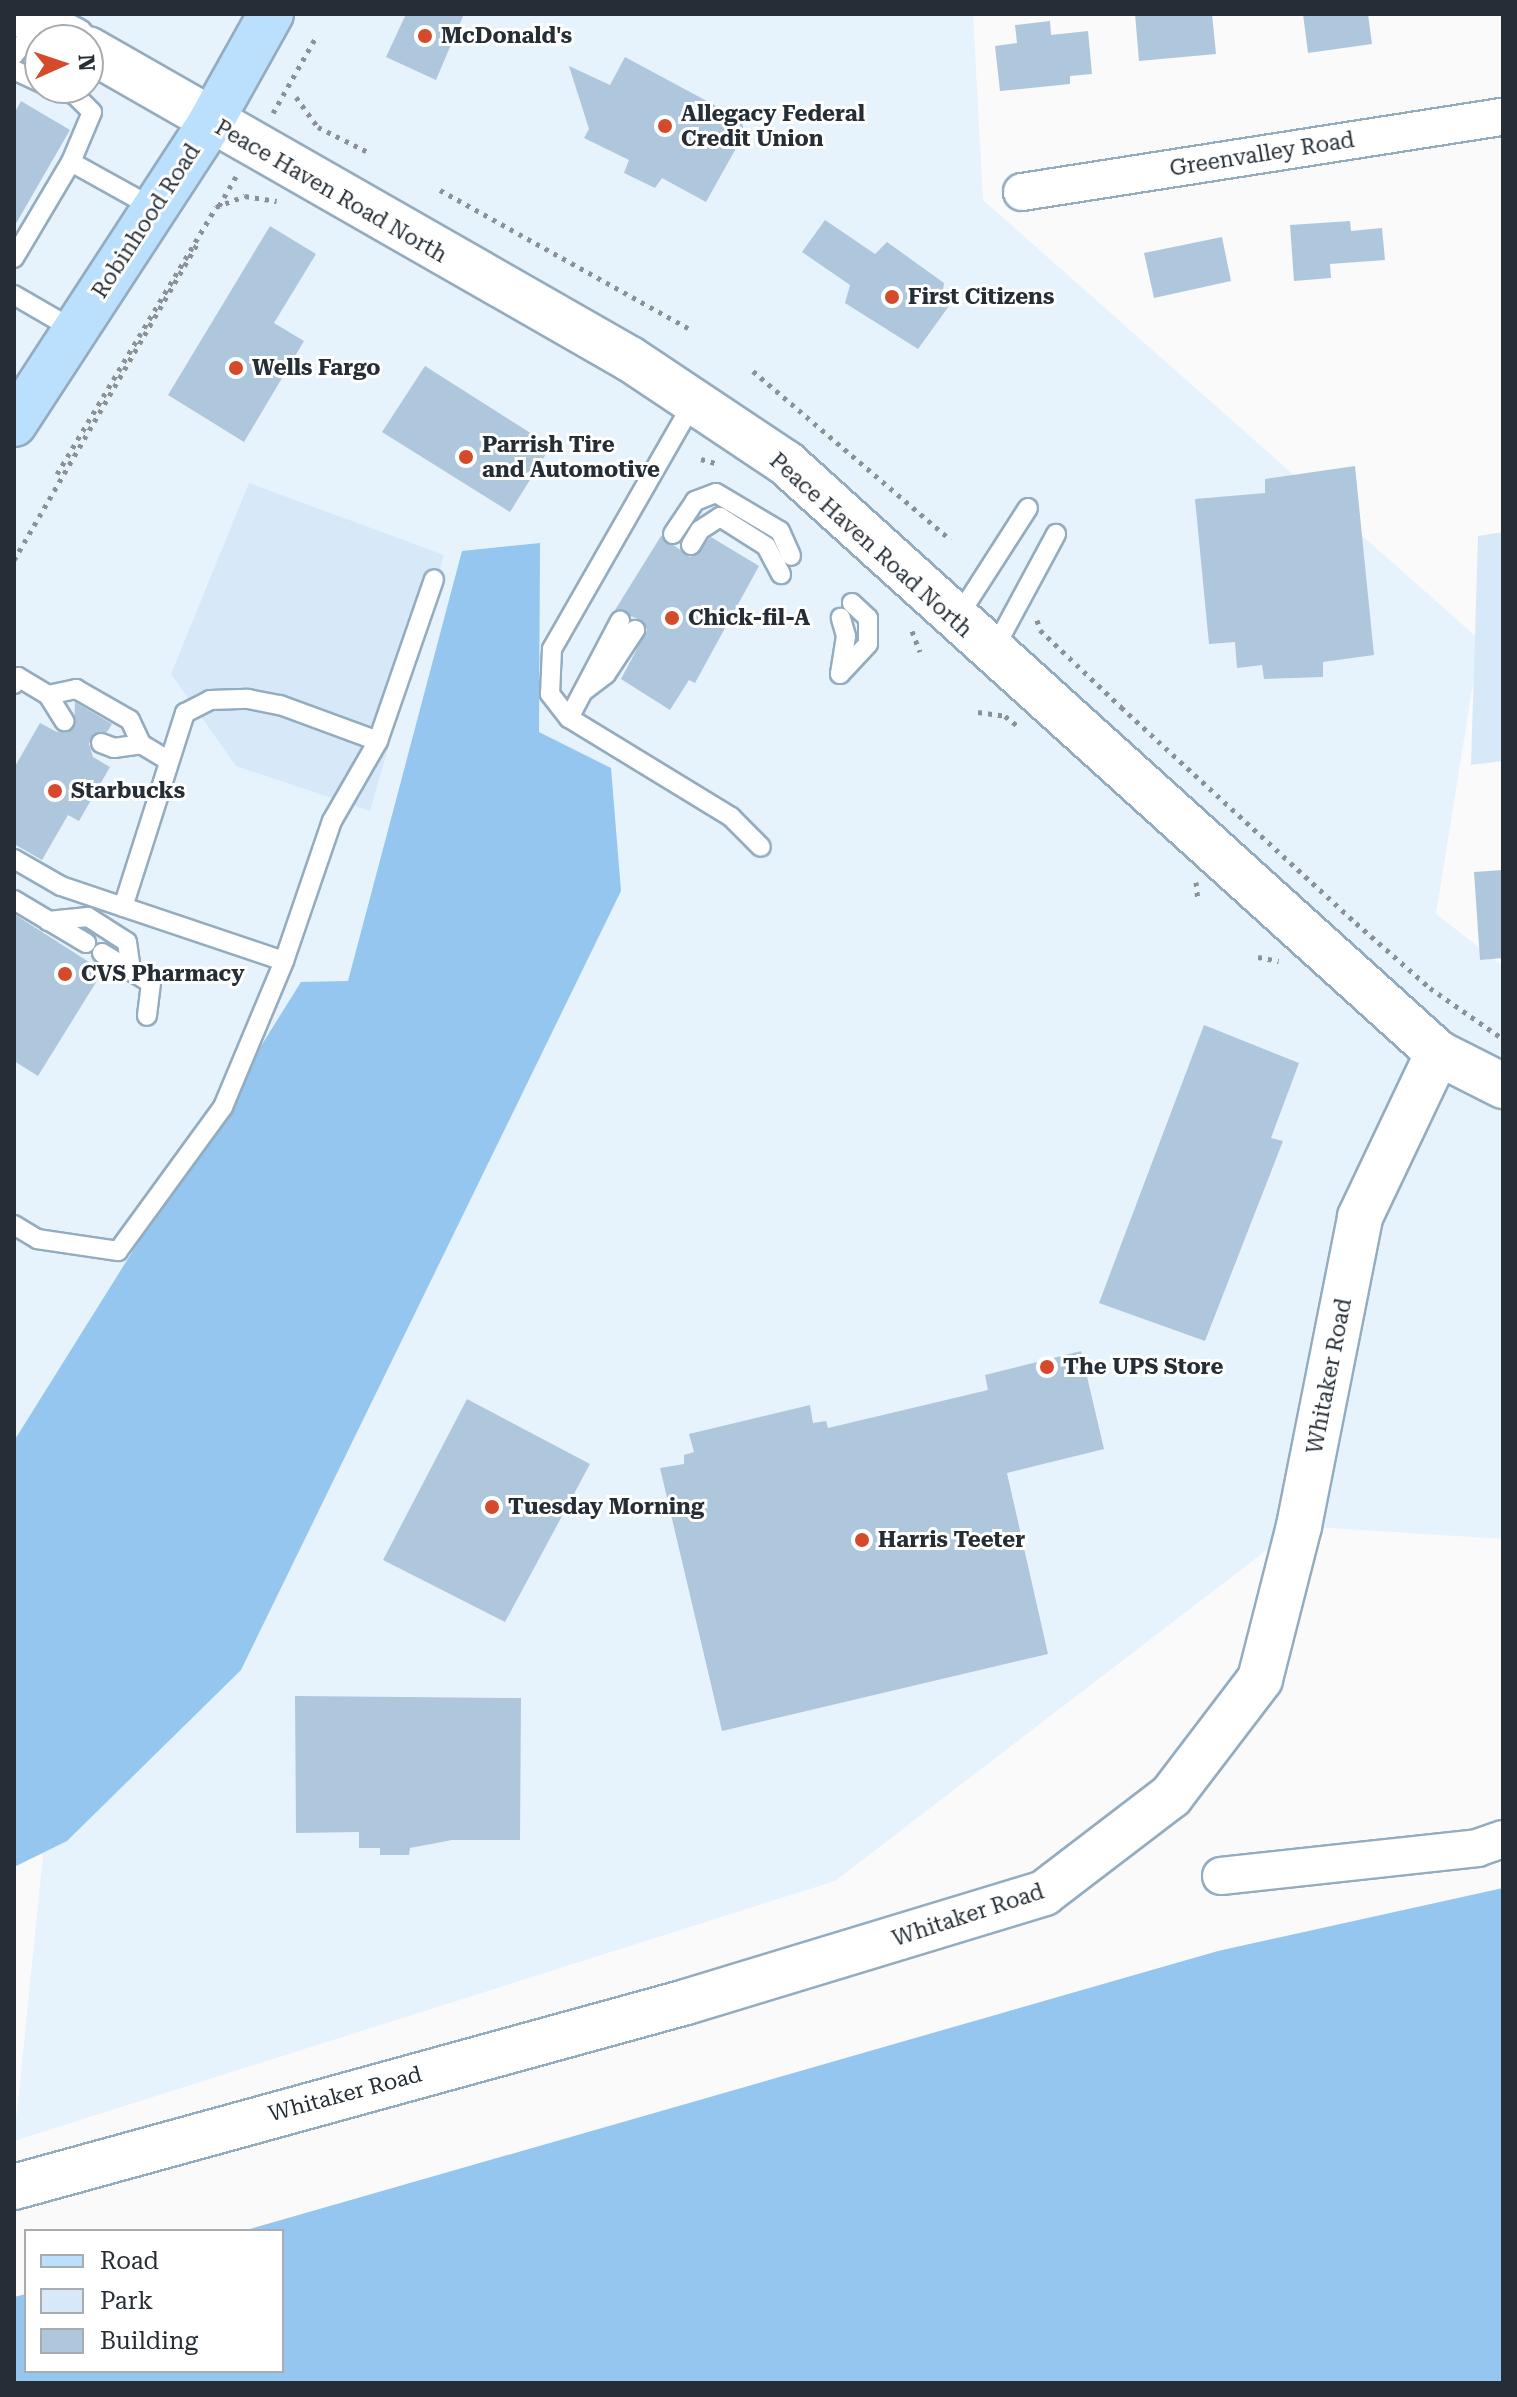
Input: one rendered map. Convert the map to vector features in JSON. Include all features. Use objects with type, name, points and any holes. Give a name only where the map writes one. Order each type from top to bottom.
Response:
[{"type":"main road","name":"Robinhood Road","points":[[14,424],[76,331],[152,207],[210,123],[271,14]]},
{"type":"street","name":"Peace Haven Road North","points":[[104,73],[210,123],[630,359],[786,463],[955,621],[1438,1053],[1503,1086]]},
{"type":"street","name":"Greenvalley Road","points":[[1022,192],[1503,117]]},
{"type":"street","name":"Whitaker Road","points":[[14,2187],[686,2002],[1044,1893],[1171,1796],[1260,1679],[1299,1526],[1360,1217],[1438,1053]]},
{"type":"street","points":[[1221,1876],[1477,1848],[1503,1839]]},
{"type":"lane","points":[[14,258],[71,162],[92,112],[88,104]]},
{"type":"lane","points":[[71,162],[152,207]]},
{"type":"lane","points":[[14,295],[76,331]]},
{"type":"lane","points":[[694,401],[552,649],[550,694],[569,718],[731,817],[761,847]]},
{"type":"lane","points":[[673,534],[695,501],[716,493],[780,531],[791,556]]},
{"type":"lane","points":[[955,621],[1028,508]]},
{"type":"lane","points":[[691,545],[700,530],[720,517],[766,546],[781,574]]},
{"type":"lane","points":[[991,653],[1056,534]]},
{"type":"lane","points":[[14,1225],[37,1239],[118,1251],[223,1107],[284,961],[332,821],[378,741],[434,579]]},
{"type":"lane","points":[[846,610],[868,618],[868,644],[840,674],[846,636],[846,610]]},
{"type":"lane","points":[[569,718],[585,690],[606,674],[627,625]]},
{"type":"lane","points":[[16,680],[48,695],[64,721]]},
{"type":"lane","points":[[48,695],[76,689],[130,720],[141,744],[168,760]]},
{"type":"lane","points":[[123,907],[185,713],[210,700],[280,705],[378,741]]},
{"type":"lane","points":[[101,743],[114,748],[141,744]]},
{"type":"lane","points":[[14,859],[61,886],[284,961]]},
{"type":"lane","points":[[14,900],[86,943]]},
{"type":"lane","points":[[48,921],[88,917],[127,942],[131,969]]},
{"type":"lane","points":[[102,953],[131,969],[154,988],[147,1016]]},
{"type":"path","points":[[269,120],[316,37]]},
{"type":"path","points":[[296,97],[318,127],[370,153]]},
{"type":"path","points":[[14,560],[245,161]]},
{"type":"path","points":[[440,190],[688,328]]},
{"type":"path","points":[[57,474],[216,207],[245,196],[274,200],[288,208]]},
{"type":"path","points":[[753,371],[951,540]]},
{"type":"path","points":[[1036,617],[1040,630],[1356,923],[1430,988],[1503,1039]]},
{"type":"path","points":[[1258,957],[1286,962]]},
{"type":"shaded area","points":[[14,14],[973,14],[983,200],[1480,640],[1436,914],[1503,966],[1503,1539],[1298,1526],[835,1881],[14,2141],[43,1856],[14,1822]]},
{"type":"shaded area","points":[[540,543],[539,732],[611,768],[621,891],[241,1670],[67,1841],[14,1867],[14,1441],[301,982],[348,981],[462,551]]},
{"type":"shaded area","points":[[1503,1888],[1503,2383],[14,2383],[14,2297],[24,2294],[24,2373],[284,2373],[284,2229],[250,2229],[1218,1951]]},
{"type":"green space","points":[[249,483],[444,555],[370,811],[236,766],[171,674]]},
{"type":"green space","points":[[1503,532],[1503,761],[1471,765],[1478,536]]},
{"type":"building","name":"McDonald's","points":[[406,14],[464,14],[436,80],[386,57]]},
{"type":"building","points":[[1135,14],[1212,14],[1216,54],[1139,61]]},
{"type":"building","points":[[1303,14],[1368,14],[1372,44],[1308,53]]},
{"type":"building","points":[[1050,21],[1051,35],[1088,31],[1092,74],[1070,76],[1070,84],[1000,91],[995,46],[1017,43],[1015,25]]},
{"type":"building","points":[[625,57],[742,120],[744,134],[706,202],[662,178],[655,188],[624,173],[629,160],[584,138],[589,129],[569,66],[610,85]]},
{"type":"building","points":[[21,101],[70,130],[14,227],[14,114]]},
{"type":"building","points":[[825,220],[875,254],[887,242],[944,283],[943,290],[954,299],[918,349],[845,303],[850,285],[802,252]]},
{"type":"building","points":[[1350,221],[1351,231],[1382,228],[1385,260],[1330,264],[1331,278],[1294,281],[1290,225]]},
{"type":"building","name":"Wells Fargo","points":[[270,226],[316,254],[274,323],[304,341],[244,442],[168,395]]},
{"type":"building","points":[[1222,237],[1231,281],[1154,298],[1144,253]]},
{"type":"building","points":[[425,366],[551,446],[510,512],[382,432]]},
{"type":"building","points":[[1355,466],[1374,655],[1323,662],[1323,677],[1264,679],[1262,665],[1237,668],[1235,642],[1209,644],[1195,499],[1265,493],[1265,479]]},
{"type":"building","name":"Chick-fil-A","points":[[661,536],[690,557],[711,537],[759,566],[695,683],[689,680],[670,710],[621,679],[647,630],[641,620],[615,610]]},
{"type":"building","name":"Starbucks","points":[[75,702],[112,724],[107,732],[93,734],[89,744],[93,757],[110,767],[79,821],[68,815],[42,860],[14,844],[14,768],[40,723],[57,732],[74,727]]},
{"type":"building","points":[[1503,870],[1503,958],[1480,960],[1474,872]]},
{"type":"building","name":"CVS Pharmacy","points":[[14,914],[103,971],[38,1076],[14,1061]]},
{"type":"building","points":[[1204,1025],[1299,1063],[1271,1138],[1283,1141],[1205,1341],[1099,1303]]},
{"type":"building","points":[[1081,1351],[1104,1449],[1007,1473],[1048,1654],[722,1731],[660,1468],[684,1464],[684,1455],[694,1452],[689,1434],[810,1405],[813,1423],[826,1421],[828,1428],[988,1390],[985,1375]]},
{"type":"building","points":[[467,1399],[590,1464],[505,1622],[383,1560]]},
{"type":"building","points":[[295,1696],[521,1698],[520,1840],[452,1840],[410,1848],[409,1855],[380,1855],[380,1848],[359,1848],[359,1832],[296,1833]]},
{"type":"place","name":"McDonald's","points":[[425,36]]},
{"type":"place","name":"Allegacy Federal Credit Union","points":[[665,126]]},
{"type":"place","name":"First Citizens","points":[[892,297]]},
{"type":"place","name":"Wells Fargo","points":[[236,368]]},
{"type":"place","name":"Parrish Tire and Automotive","points":[[466,457]]},
{"type":"place","name":"Chick-fil-A","points":[[672,618]]},
{"type":"place","name":"Starbucks","points":[[55,791]]},
{"type":"place","name":"CVS Pharmacy","points":[[65,974]]},
{"type":"place","name":"The UPS Store","points":[[1047,1367]]},
{"type":"place","name":"Tuesday Morning","points":[[492,1507]]},
{"type":"place","name":"Harris Teeter","points":[[862,1540]]}]
